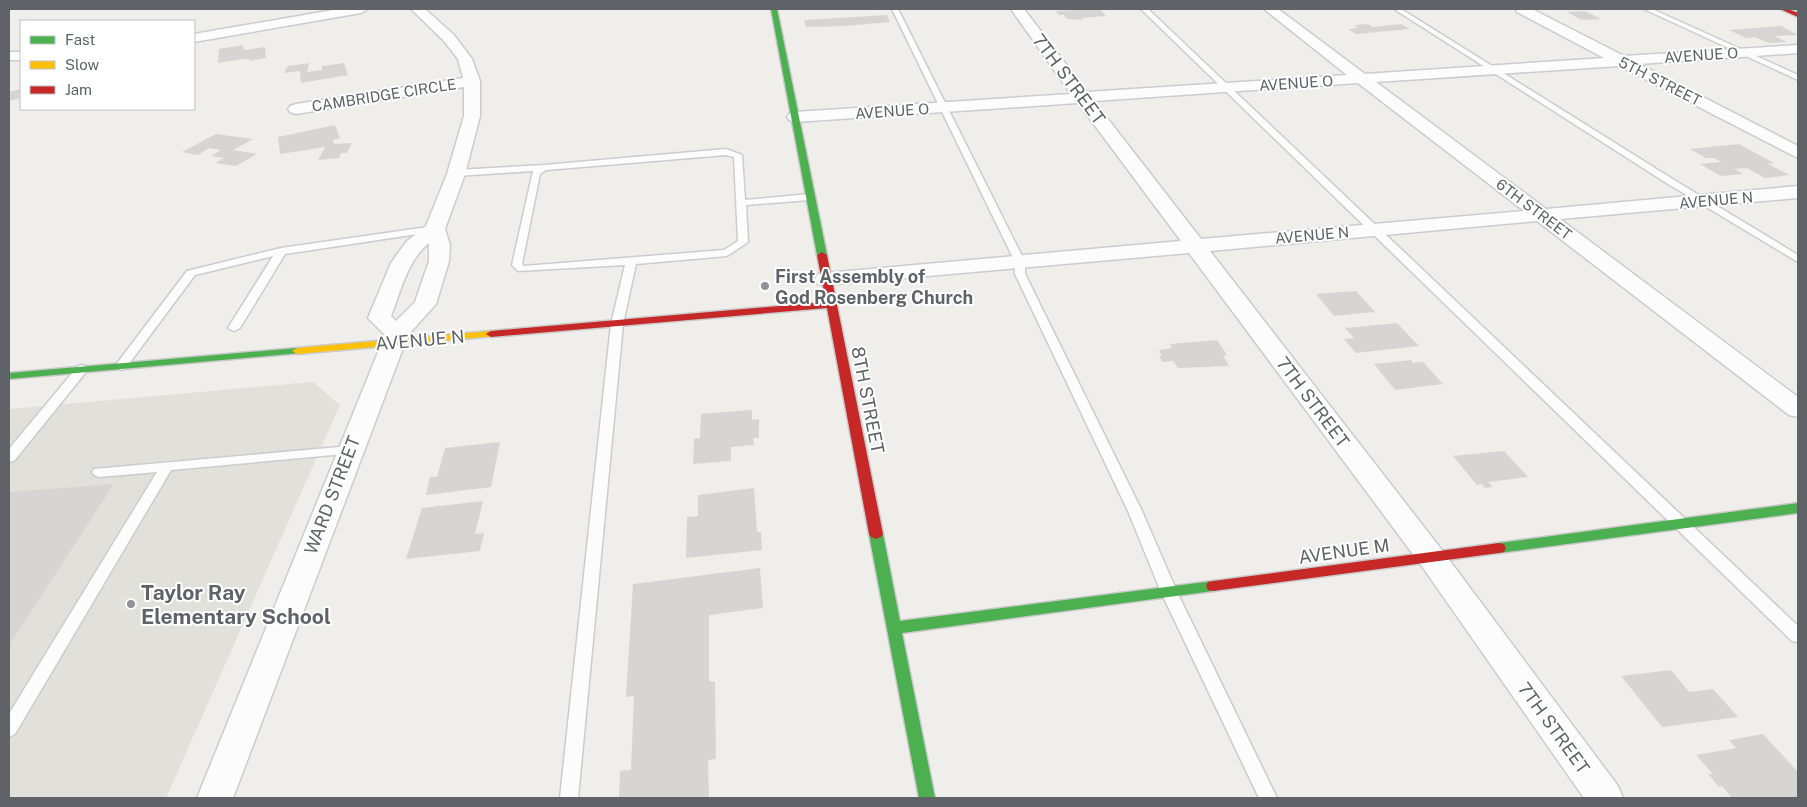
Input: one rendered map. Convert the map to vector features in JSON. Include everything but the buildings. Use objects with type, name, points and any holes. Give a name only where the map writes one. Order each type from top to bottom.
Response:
[{"type":"street","points":[[195,38],[361,9]]},
{"type":"street","points":[[395,338],[378,318],[401,263],[414,246],[435,229],[456,173],[472,116],[472,81],[465,59],[449,38],[417,9]]},
{"type":"street","name":"8TH STREET","points":[[774,9],[927,798]]},
{"type":"street","name":"7TH STREET","points":[[1017,9],[1082,98],[1431,557],[1605,798]]},
{"type":"street","name":"6TH STREET","points":[[1270,9],[1798,409]]},
{"type":"street","name":"5TH STREET","points":[[1522,9],[1798,153]]},
{"type":"street","points":[[1783,9],[1798,15]]},
{"type":"street","name":"AVENUE O","points":[[795,117],[1798,48]]},
{"type":"street","name":"CAMBRIDGE CIRCLE","points":[[296,109],[472,81]]},
{"type":"street","name":"AVENUE N","points":[[826,279],[1798,192]]},
{"type":"street","name":"WARD STREET","points":[[215,798],[395,338],[425,304],[439,261],[440,245],[435,229]]},
{"type":"street","name":"AVENUE N","points":[[9,376],[395,338],[617,324],[831,305]]},
{"type":"street","name":"AVENUE M","points":[[894,628],[1798,508]]},
{"type":"lane","points":[[895,9],[1020,262],[1020,274],[1135,511],[1169,592],[1268,798]]},
{"type":"lane","points":[[1144,9],[1798,636]]},
{"type":"lane","points":[[1397,9],[1495,69],[1663,177],[1798,259]]},
{"type":"lane","points":[[1648,9],[1798,78]]},
{"type":"lane","points":[[456,173],[544,168],[726,152],[738,155],[743,242],[727,253],[522,269],[517,264],[536,173],[544,168]]},
{"type":"lane","points":[[741,203],[810,197]]},
{"type":"lane","points":[[121,366],[191,273],[281,251],[435,229]]},
{"type":"lane","points":[[234,328],[281,251]]},
{"type":"lane","points":[[569,798],[617,324],[631,261]]},
{"type":"lane","points":[[9,458],[82,369]]},
{"type":"lane","points":[[98,472],[350,450]]},
{"type":"lane","points":[[9,729],[167,466]]},
{"type":"shaded area","name":"Taylor Ray Elementary School","points":[[313,382],[340,405],[166,798],[9,798],[9,409]]},
{"type":"traffic: fast","points":[[774,9],[822,255]]},
{"type":"traffic: fast","points":[[9,376],[297,351]]},
{"type":"traffic: fast","points":[[1499,548],[1798,508]]},
{"type":"traffic: fast","points":[[876,534],[927,798]]},
{"type":"traffic: fast","points":[[894,628],[1213,586]]},
{"type":"traffic: slow","points":[[297,351],[491,334]]},
{"type":"traffic: jam","points":[[1783,9],[1798,15]]},
{"type":"traffic: jam","points":[[822,255],[876,534]]},
{"type":"traffic: jam","points":[[491,334],[831,305]]},
{"type":"traffic: jam","points":[[1213,586],[1499,548]]},
{"type":"place","name":"First Assembly of God Rosenberg Church","points":[[765,286]]},
{"type":"place","name":"Taylor Ray Elementary School","points":[[131,604]]}]
